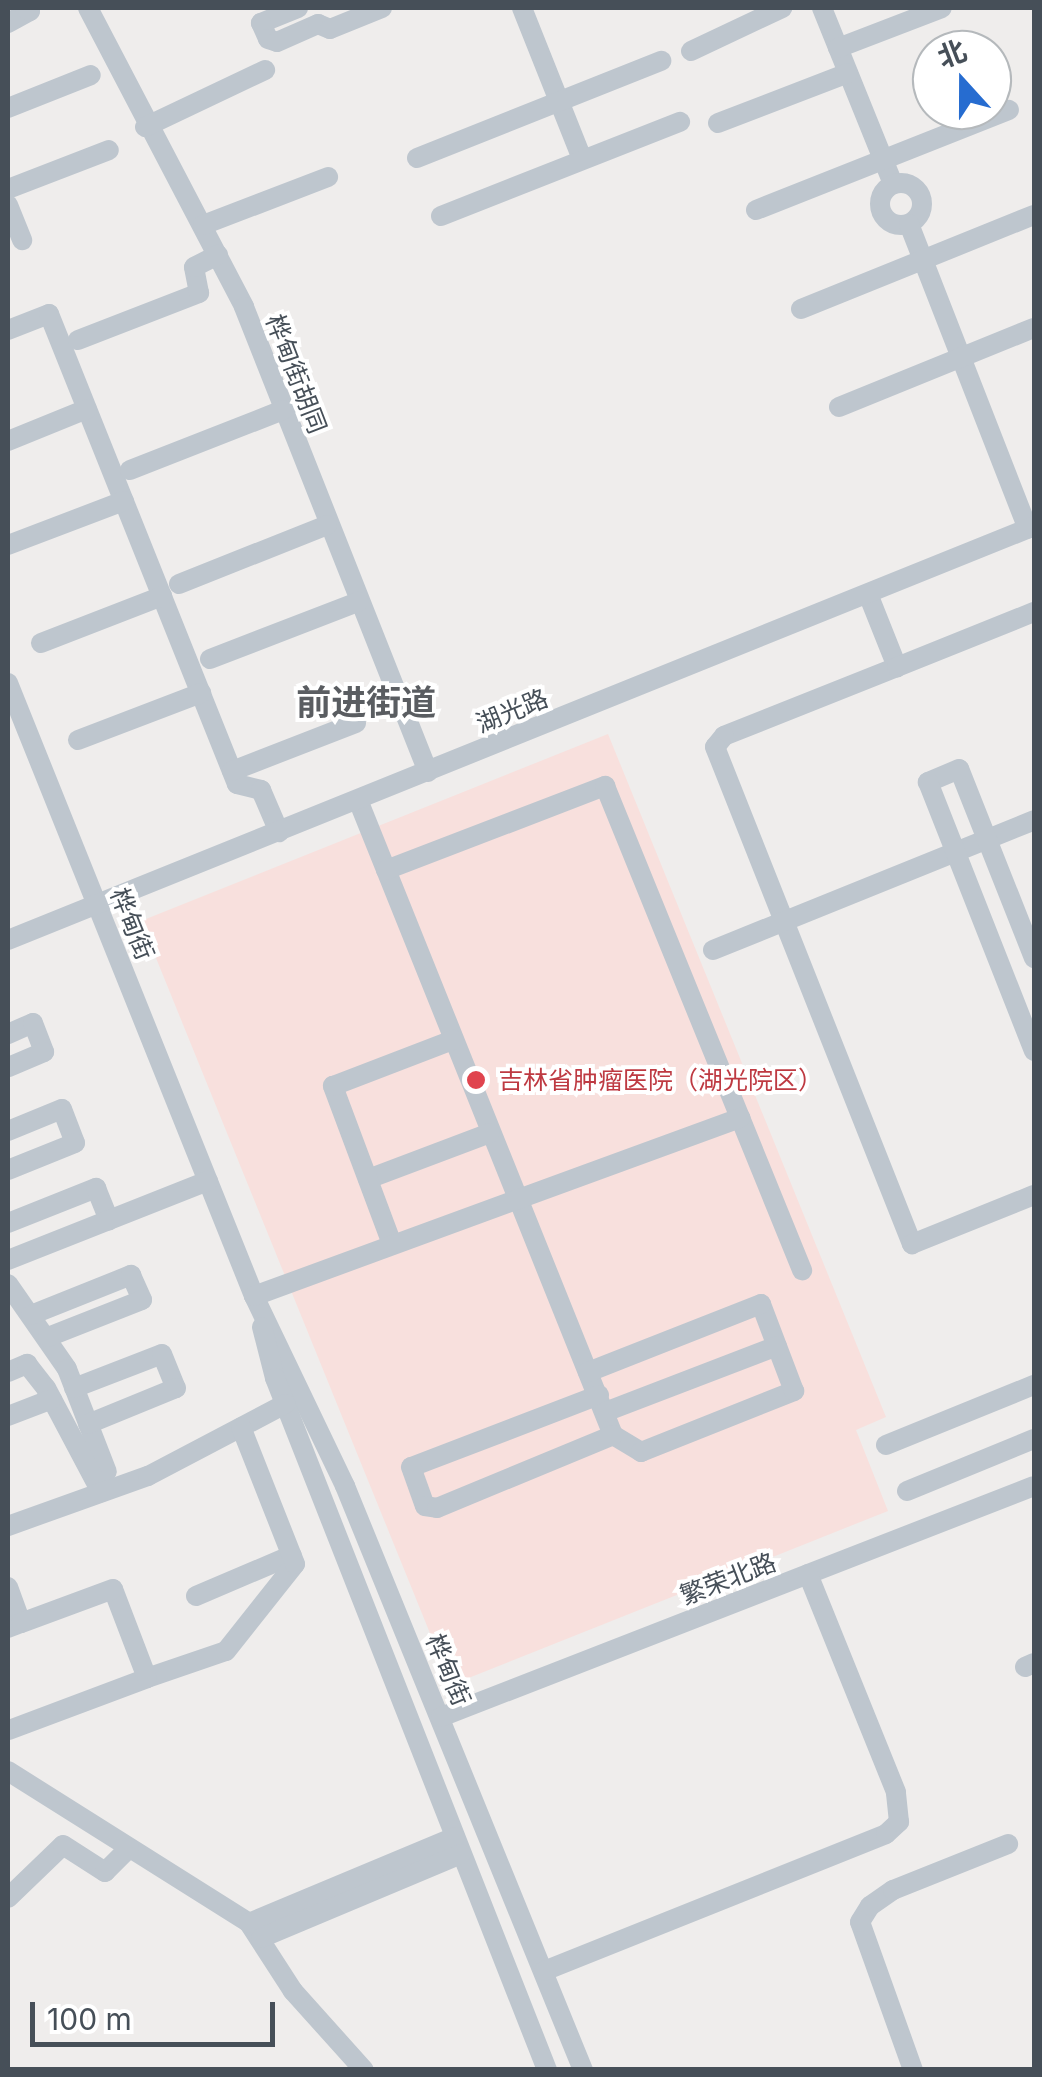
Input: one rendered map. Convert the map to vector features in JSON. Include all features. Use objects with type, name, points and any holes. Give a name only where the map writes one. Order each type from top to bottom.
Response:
[{"type":"street","points":[[8,23],[30,11],[25,8]]},
{"type":"street","name":"桦甸街胡同","points":[[88,8],[146,127],[218,255],[428,772]]},
{"type":"street","points":[[298,8],[262,23],[268,38],[277,42],[315,16],[330,29],[382,8]]},
{"type":"street","points":[[522,8],[582,159]]},
{"type":"street","points":[[691,51],[782,8]]},
{"type":"street","points":[[822,8],[893,184]]},
{"type":"street","points":[[838,48],[942,8]]},
{"type":"street","points":[[417,158],[661,61]]},
{"type":"street","points":[[146,127],[265,70]]},
{"type":"street","points":[[718,123],[848,72]]},
{"type":"street","points":[[8,108],[91,76]]},
{"type":"street","points":[[441,216],[680,122]]},
{"type":"street","points":[[756,210],[958,130]]},
{"type":"street","points":[[8,189],[109,150]]},
{"type":"street","points":[[202,225],[328,177]]},
{"type":"street","points":[[893,184],[907,184],[921,197],[920,213],[909,224],[894,224],[882,215],[880,200],[893,184]]},
{"type":"street","points":[[801,308],[1034,216]]},
{"type":"street","points":[[909,224],[1031,528]]},
{"type":"street","points":[[78,340],[200,293],[194,267],[218,255]]},
{"type":"street","points":[[8,330],[49,314],[124,500],[171,590],[201,693],[237,784],[262,790],[279,832]]},
{"type":"street","points":[[839,407],[1034,328]]},
{"type":"street","points":[[8,441],[87,410]]},
{"type":"street","points":[[130,470],[283,410]]},
{"type":"street","points":[[8,545],[124,500]]},
{"type":"street","points":[[41,643],[328,525]]},
{"type":"street","name":"湖光路","points":[[8,940],[1031,528]]},
{"type":"street","points":[[868,594],[897,667]]},
{"type":"street","points":[[210,659],[358,602]]},
{"type":"street","points":[[1034,612],[724,736],[715,747],[912,1244],[1034,1196]]},
{"type":"street","name":"桦甸街","points":[[8,683],[254,1296],[301,1387],[441,1718],[583,2070]]},
{"type":"street","points":[[78,740],[201,693]]},
{"type":"street","points":[[232,771],[356,724]]},
{"type":"street","points":[[1004,972],[1034,959],[959,769],[928,782],[1034,1051]]},
{"type":"street","points":[[386,870],[605,786],[802,1270]]},
{"type":"street","points":[[358,800],[516,1199],[613,1434],[641,1452],[794,1390],[761,1304],[588,1372]]},
{"type":"street","points":[[713,950],[1034,820]]},
{"type":"street","points":[[8,1034],[33,1024],[44,1052],[8,1067]]},
{"type":"street","points":[[392,1244],[333,1086],[453,1040]]},
{"type":"street","points":[[8,1131],[62,1108],[75,1143],[8,1170]]},
{"type":"street","points":[[254,1296],[740,1118]]},
{"type":"street","points":[[368,1179],[490,1133]]},
{"type":"street","points":[[8,1260],[208,1181]]},
{"type":"street","points":[[8,1223],[96,1188],[109,1220]]},
{"type":"street","points":[[31,1315],[131,1275],[142,1300],[48,1337]]},
{"type":"street","points":[[8,1284],[48,1337],[74,1388],[104,1482]]},
{"type":"street","name":"桦甸街","points":[[254,1296],[285,1404],[547,2070]]},
{"type":"street","points":[[613,1434],[438,1508],[425,1506],[411,1467],[776,1346]]},
{"type":"street","points":[[74,1388],[162,1354],[176,1388],[88,1424]]},
{"type":"street","points":[[8,1372],[26,1364],[104,1482]]},
{"type":"street","points":[[886,1445],[1034,1385]]},
{"type":"street","points":[[8,1416],[52,1399]]},
{"type":"street","points":[[8,1526],[104,1482],[148,1476],[285,1404]]},
{"type":"street","points":[[9,1730],[226,1651],[296,1564],[241,1428]]},
{"type":"street","points":[[907,1491],[1034,1439]]},
{"type":"street","name":"繁荣北路","points":[[441,1718],[1034,1486]]},
{"type":"street","points":[[196,1596],[292,1555]]},
{"type":"street","points":[[544,1971],[886,1834],[899,1822],[896,1792],[808,1574]]},
{"type":"street","points":[[8,1587],[14,1625],[114,1589],[147,1678]]},
{"type":"street","points":[[8,1772],[255,1931],[292,1991],[364,2070]]},
{"type":"street","points":[[912,2070],[860,1922],[870,1906],[894,1890],[1008,1844]]},
{"type":"street","points":[[8,1898],[63,1845],[105,1872],[130,1848]]},
{"type":"street","points":[[255,1931],[458,1846]]},
{"type":"shaded area","name":"吉林省肿瘤医院（湖光院区）","points":[[608,734],[886,1417],[856,1430],[888,1511],[451,1685],[141,921]]},
{"type":"place","name":"吉林省肿瘤医院（湖光院区）","points":[[476,1080]]},
{"type":"district","name":"前进街道","points":[[366,702]]}]
